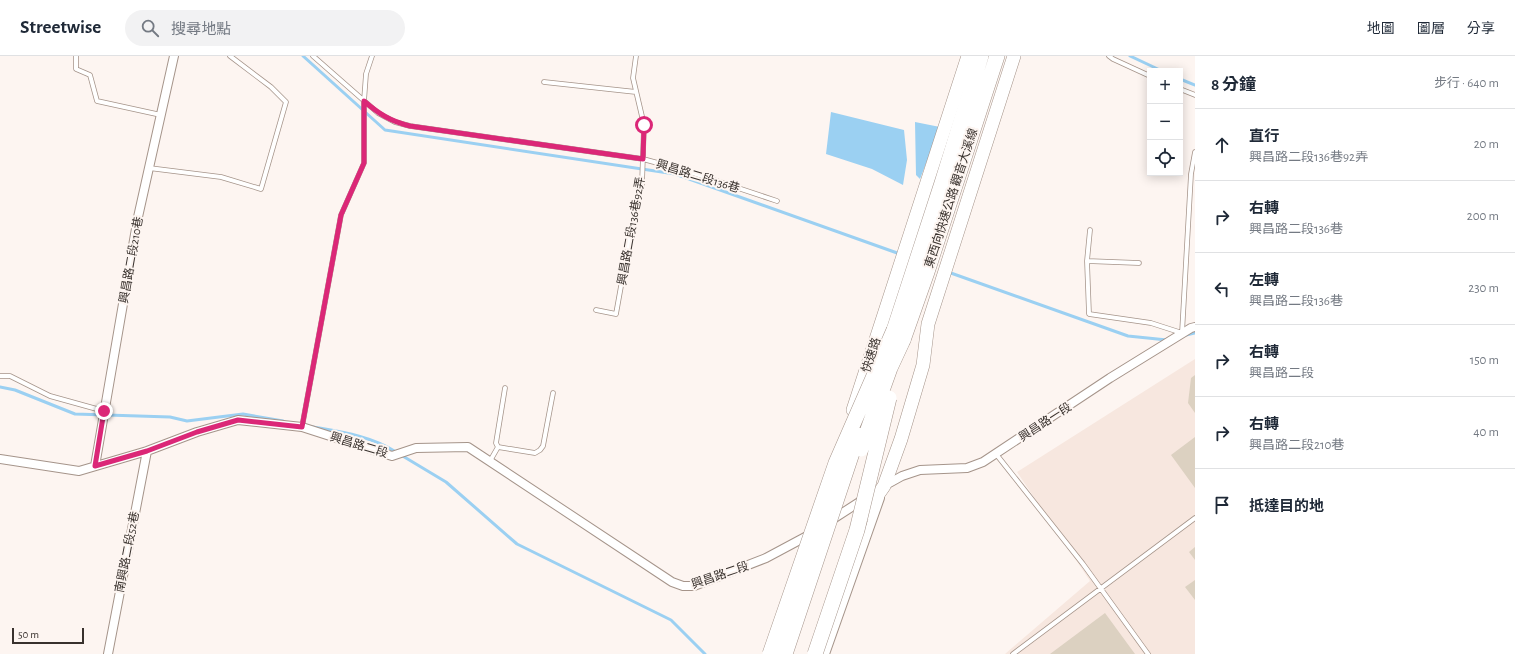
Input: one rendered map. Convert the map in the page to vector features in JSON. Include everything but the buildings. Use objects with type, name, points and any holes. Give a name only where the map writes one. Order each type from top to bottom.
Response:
[{"type":"highway","name":"東西向快速公路 觀音大溪線","points":[[898,335],[915,267],[981,56]]},
{"type":"highway","name":"東西向快速公路 觀音大溪線","points":[[898,335],[927,272],[997,56]]},
{"type":"highway","points":[[770,654],[836,463],[898,335]]},
{"type":"highway","points":[[784,654],[898,335]]},
{"type":"highway","points":[[794,654],[857,460],[890,368],[898,335]]},
{"type":"highway","points":[[815,654],[858,530],[898,335]]},
{"type":"main road","name":"快速路","points":[[776,654],[838,465],[857,397],[968,56]]},
{"type":"main road","points":[[808,654],[836,572],[856,526],[884,486],[901,439],[922,365],[928,324],[1014,56]]},
{"type":"street","name":"興昌路二段210巷","points":[[95,466],[138,216],[174,56]]},
{"type":"street","name":"興昌路一段","points":[[817,529],[902,476],[920,470],[967,468],[983,462],[1110,378],[1191,328],[1195,327]]},
{"type":"street","name":"興昌路二段","points":[[0,459],[79,471],[147,451],[197,432],[238,420],[302,427],[392,456],[416,448],[468,447],[672,582],[684,586],[694,586],[766,558],[804,538],[817,529]]},
{"type":"street","name":"南興路二段52巷","points":[[108,654],[147,451]]},
{"type":"street","points":[[825,654],[884,486]]},
{"type":"street","points":[[764,654],[804,538]]},
{"type":"lane","points":[[76,56],[76,69],[90,75],[97,100],[160,115]]},
{"type":"lane","points":[[149,168],[221,177],[261,189],[286,102],[272,86],[230,56]]},
{"type":"lane","name":"興昌路二段136巷","points":[[313,56],[378,113],[395,122],[410,126],[643,159],[687,170],[777,202]]},
{"type":"lane","points":[[302,427],[341,215],[364,163],[364,101],[366,74],[372,56]]},
{"type":"lane","name":"興昌路二段136巷92弄","points":[[596,310],[616,314],[630,236],[642,184],[644,125],[633,78],[636,56]]},
{"type":"lane","points":[[1109,56],[1147,75]]},
{"type":"lane","points":[[544,82],[636,92]]},
{"type":"lane","points":[[1183,90],[1195,95]]},
{"type":"lane","points":[[1090,230],[1087,261],[1089,314],[1151,323],[1182,334],[1191,174],[1195,152]]},
{"type":"lane","points":[[1087,261],[1139,263]]},
{"type":"lane","points":[[0,376],[10,376],[50,396],[103,414]]},
{"type":"lane","points":[[490,461],[498,447],[496,443],[504,388]]},
{"type":"lane","points":[[498,447],[534,453],[540,450],[553,393]]},
{"type":"lane","points":[[996,454],[1078,558],[1148,654]]},
{"type":"lane","points":[[1013,654],[1195,518]]},
{"type":"shaded area","points":[[1195,359],[1195,654],[1005,654],[1090,581],[1017,472]]},
{"type":"water","points":[[831,112],[904,130],[907,160],[903,185],[872,169],[826,154]]},
{"type":"water","points":[[915,122],[940,127],[920,179],[916,175]]},
{"type":"waterway","points":[[303,56],[385,130],[675,174],[900,254]]},
{"type":"waterway","points":[[1130,56],[1156,68]]},
{"type":"waterway","points":[[1183,80],[1195,85]]},
{"type":"waterway","points":[[948,272],[1128,336],[1167,340]]},
{"type":"waterway","points":[[1186,335],[1195,333]]},
{"type":"waterway","points":[[0,387],[15,390],[75,414],[170,417],[187,421],[243,414],[283,421]]},
{"type":"waterway","points":[[313,427],[366,438],[396,452]]},
{"type":"waterway","points":[[401,455],[446,482],[517,544],[671,620],[705,654]]},
{"type":"route","points":[[104,411],[95,466],[147,451],[197,432],[238,420],[302,427],[341,215],[364,163],[364,101],[378,113],[395,122],[410,126],[643,159],[644,125]]}]
